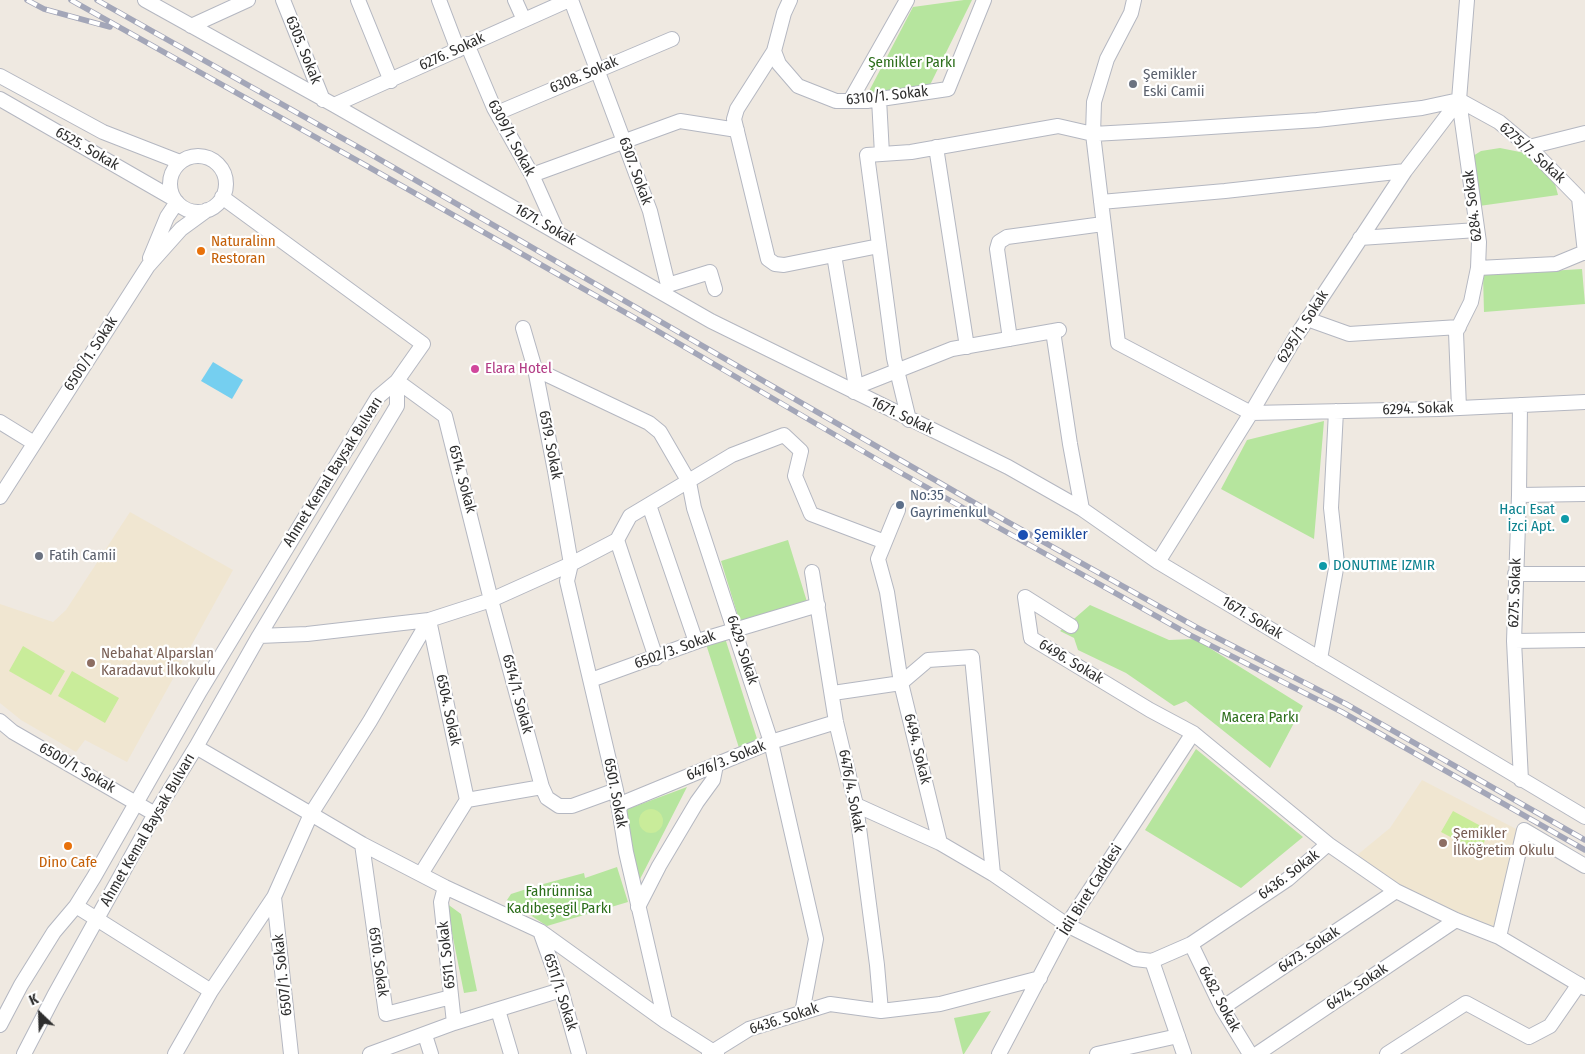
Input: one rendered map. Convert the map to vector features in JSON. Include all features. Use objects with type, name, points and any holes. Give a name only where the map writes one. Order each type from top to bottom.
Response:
[{"type":"street","name":"1671. Sokak","points":[[145,0],[329,102],[711,321],[855,390],[910,420],[990,457],[1082,509],[1158,562],[1585,817]]},
{"type":"street","points":[[191,26],[248,0]]},
{"type":"street","name":"6305. Sokak","points":[[283,0],[329,102]]},
{"type":"street","points":[[358,0],[391,81]]},
{"type":"street","name":"6309/1. Sokak","points":[[439,0],[497,113],[532,175],[557,232]]},
{"type":"street","points":[[515,0],[524,20]]},
{"type":"street","name":"6276. Sokak","points":[[329,102],[391,81],[462,47],[570,0]]},
{"type":"street","name":"6307. Sokak","points":[[570,0],[598,69],[650,211],[668,285],[710,272],[715,289]]},
{"type":"street","points":[[790,0],[784,13],[774,51],[737,109],[734,119],[768,259],[775,264],[784,265],[879,246]]},
{"type":"street","points":[[850,101],[907,0]]},
{"type":"street","name":"6310/1. Sokak","points":[[774,51],[780,64],[798,86],[836,101],[879,99],[948,89],[984,0]]},
{"type":"street","points":[[1134,0],[1131,12],[1107,59],[1094,102],[1093,134],[1118,344],[1251,413]]},
{"type":"street","name":"6284. Sokak","points":[[1459,408],[1456,332],[1471,302],[1478,268],[1479,242],[1459,100],[1467,0]]},
{"type":"street","name":"6308. Sokak","points":[[497,113],[672,39]]},
{"type":"street","name":"6525. Sokak","points":[[0,76],[103,132],[180,162]]},
{"type":"street","points":[[879,99],[882,154]]},
{"type":"street","name":"6525. Sokak","points":[[0,100],[176,201]]},
{"type":"street","points":[[910,420],[894,358],[867,155],[911,152],[1058,126],[1093,134],[1317,120],[1422,108],[1459,100]]},
{"type":"street","name":"6275/7. Sokak","points":[[1459,100],[1499,122],[1582,197],[1585,252]]},
{"type":"street","name":"6295/1. Sokak","points":[[1158,562],[1307,319],[1405,170],[1459,100]]},
{"type":"street","points":[[532,175],[680,121],[737,130]]},
{"type":"street","points":[[1528,147],[1585,132]]},
{"type":"street","points":[[936,147],[967,346]]},
{"type":"street","points":[[148,266],[181,229],[214,206],[222,197],[226,184],[220,168],[206,158],[197,156],[180,162],[171,176],[170,184],[176,201],[188,210],[198,212],[207,210]]},
{"type":"street","points":[[1101,202],[1225,191],[1405,170]]},
{"type":"street","points":[[222,197],[423,344],[397,381]]},
{"type":"street","points":[[148,266],[167,217],[176,201]]},
{"type":"street","points":[[1010,339],[997,249],[999,242],[1007,237],[1103,224]]},
{"type":"street","points":[[1360,238],[1477,230]]},
{"type":"street","points":[[1478,268],[1556,264],[1585,252]]},
{"type":"street","points":[[834,255],[855,390],[952,349],[1056,330],[1070,444],[1082,509]]},
{"type":"street","name":"6500/1. Sokak","points":[[0,497],[148,266]]},
{"type":"street","points":[[1307,319],[1349,334],[1459,327]]},
{"type":"street","name":"6519. Sokak","points":[[523,328],[535,369],[571,564]]},
{"type":"street","name":"6429. Sokak","points":[[535,369],[649,423],[660,432],[689,482],[694,508],[771,742],[816,939],[802,1013]]},
{"type":"street","name":"6514. Sokak","points":[[397,381],[445,416],[491,600]]},
{"type":"street","name":"Ahmet Kemal Baysak Bulvarı","points":[[24,1054],[155,814],[396,406],[397,381]]},
{"type":"street","name":"Ahmet Kemal Baysak Bulvarı","points":[[0,1025],[54,932],[76,906],[274,566],[378,397],[397,381]]},
{"type":"street","name":"6294. Sokak","points":[[1251,413],[1459,408],[1585,402]]},
{"type":"street","name":"6275. Sokak","points":[[1520,405],[1514,641],[1522,780]]},
{"type":"street","points":[[1320,658],[1337,563],[1331,508],[1336,412]]},
{"type":"street","points":[[0,422],[34,442]]},
{"type":"street","points":[[259,636],[306,634],[429,620],[491,600],[571,564],[618,540],[630,516],[732,456],[784,435],[801,451],[795,476],[811,514],[885,542]]},
{"type":"street","points":[[1519,495],[1585,494]]},
{"type":"street","points":[[649,505],[696,642]]},
{"type":"street","name":"6494. Sokak","points":[[898,510],[878,559],[887,592],[901,683],[940,843]]},
{"type":"street","points":[[618,540],[656,658]]},
{"type":"street","name":"6501. Sokak","points":[[571,564],[568,580],[616,790],[626,852],[638,907],[666,1021]]},
{"type":"street","name":"6476/4. Sokak","points":[[812,572],[833,692],[836,722],[856,805],[876,957],[881,1011]]},
{"type":"street","points":[[1515,574],[1585,574]]},
{"type":"street","name":"6496. Sokak","points":[[1071,626],[1025,597],[1031,638],[1150,710],[1193,733]]},
{"type":"street","name":"6514/1. Sokak","points":[[491,600],[542,787]]},
{"type":"street","name":"6502/3. Sokak","points":[[591,680],[735,629],[818,606]]},
{"type":"street","points":[[175,1054],[211,991],[274,896],[312,814],[370,721],[429,620]]},
{"type":"street","name":"6504. Sokak","points":[[429,620],[467,800]]},
{"type":"street","points":[[1514,641],[1585,640]]},
{"type":"street","points":[[833,692],[901,683],[928,660],[972,656],[993,874]]},
{"type":"street","name":"6500/1. Sokak","points":[[0,721],[13,732],[155,814]]},
{"type":"street","name":"6476/3. Sokak","points":[[618,805],[771,742],[836,722]]},
{"type":"street","points":[[1193,733],[1328,844]]},
{"type":"street","name":"İdil Biret Caddesi","points":[[999,1054],[1067,925],[1193,733]]},
{"type":"street","points":[[196,747],[362,844],[445,887],[540,931],[713,1053]]},
{"type":"street","points":[[638,907],[659,866],[697,802],[713,780],[716,765]]},
{"type":"street","points":[[421,874],[467,800],[542,787],[547,798],[559,806],[572,806],[616,790]]},
{"type":"street","points":[[856,805],[940,843],[993,874],[1067,925],[1135,959],[1152,962],[1184,1054]]},
{"type":"street","points":[[1499,937],[1524,830],[1585,866]]},
{"type":"street","name":"6510. Sokak","points":[[362,844],[386,1014],[451,998]]},
{"type":"street","name":"6436. Sokak","points":[[1152,962],[1191,944],[1288,879],[1328,844],[1396,891],[1456,920],[1499,937],[1582,986]]},
{"type":"street","name":"6511. Sokak","points":[[445,887],[441,902],[454,1023]]},
{"type":"street","name":"6473. Sokak","points":[[1222,1008],[1396,891]]},
{"type":"street","name":"6507/1. Sokak","points":[[274,896],[291,1054]]},
{"type":"street","points":[[76,906],[211,991]]},
{"type":"street","name":"6474. Sokak","points":[[1258,1054],[1456,920]]},
{"type":"street","name":"6511/1. Sokak","points":[[540,931],[561,990],[579,1054]]},
{"type":"street","name":"6482. Sokak","points":[[1191,944],[1222,1008],[1250,1054]]},
{"type":"street","name":"6436. Sokak","points":[[713,1053],[749,1029],[830,1004],[881,1011],[940,1004],[1040,978]]},
{"type":"street","points":[[1387,1054],[1466,1003],[1529,1037],[1550,1026],[1582,986]]},
{"type":"street","points":[[370,1054],[454,1023],[561,990]]},
{"type":"street","points":[[498,1010],[511,1054]]},
{"type":"street","points":[[425,1034],[431,1054]]},
{"type":"street","points":[[1097,1054],[1178,1036]]},
{"type":"shaded area","name":"Nebahat Alparslan Karadavut İlkokulu","points":[[130,512],[233,570],[127,762],[85,740],[76,752],[21,720],[0,703],[0,604],[53,622],[66,610]]},
{"type":"shaded area","name":"Şemikler İlköğretim Okulu","points":[[1422,780],[1518,830],[1497,931],[1392,883],[1356,856],[1390,828]]},
{"type":"green space","name":"Şemikler Parkı","points":[[972,0],[928,89],[867,95],[913,7]]},
{"type":"green space","points":[[1500,148],[1525,153],[1538,162],[1554,180],[1558,195],[1479,206],[1473,156],[1481,151]]},
{"type":"green space","points":[[1582,269],[1585,304],[1484,312],[1483,275]]},
{"type":"green space","points":[[1324,421],[1314,539],[1221,489],[1247,440]]},
{"type":"green space","points":[[788,540],[808,605],[741,626],[721,561]]},
{"type":"green space","name":"Macera Parkı","points":[[1090,605],[1169,640],[1195,639],[1303,706],[1270,768],[1186,701],[1174,706],[1126,673],[1078,650],[1074,638],[1060,631]]},
{"type":"green space","points":[[725,638],[759,745],[740,751],[706,644]]},
{"type":"green space","points":[[23,646],[65,671],[51,695],[9,671]]},
{"type":"green space","points":[[72,671],[119,698],[105,723],[58,696]]},
{"type":"green space","points":[[1196,749],[1303,837],[1241,888],[1145,830]]},
{"type":"green space","points":[[687,787],[638,883],[625,810]]},
{"type":"green space","points":[[651,809],[660,812],[663,821],[660,830],[651,833],[642,830],[639,821],[642,812]]},
{"type":"green space","points":[[1453,811],[1490,831],[1479,852],[1441,832]]},
{"type":"green space","name":"Fahrünnisa Kadıbeşegil Parkı","points":[[617,867],[628,902],[547,926],[507,900],[511,894],[536,886],[584,873],[585,878]]},
{"type":"green space","points":[[446,903],[461,914],[477,991],[464,993]]},
{"type":"green space","points":[[991,1011],[964,1054],[963,1054],[954,1018]]},
{"type":"water","points":[[213,362],[243,380],[232,399],[201,381]]},
{"type":"railway","points":[[27,0],[44,9],[110,27]]},
{"type":"railway","points":[[71,0],[642,322],[878,460],[1190,635],[1342,712],[1585,850]]},
{"type":"railway","points":[[97,0],[365,151],[1006,521],[1196,627],[1346,704],[1585,840]]},
{"type":"place","name":"Şemikler Eski Camii","points":[[1133,84]]},
{"type":"place","name":"Naturalinn Restoran","points":[[201,251]]},
{"type":"place","name":"Elara Hotel","points":[[475,369]]},
{"type":"place","name":"No:35 Gayrimenkul","points":[[900,505]]},
{"type":"place","name":"Hacı Esat İzci Apt.","points":[[1565,519]]},
{"type":"place","name":"Şemikler","points":[[1023,535]]},
{"type":"place","name":"Fatih Camii","points":[[39,556]]},
{"type":"place","name":"DONUTIME IZMIR","points":[[1323,566]]},
{"type":"place","name":"Nebahat Alparslan Karadavut İlkokulu","points":[[91,663]]},
{"type":"place","name":"Şemikler İlköğretim Okulu","points":[[1443,843]]},
{"type":"place","name":"Dino Cafe","points":[[68,846]]}]
